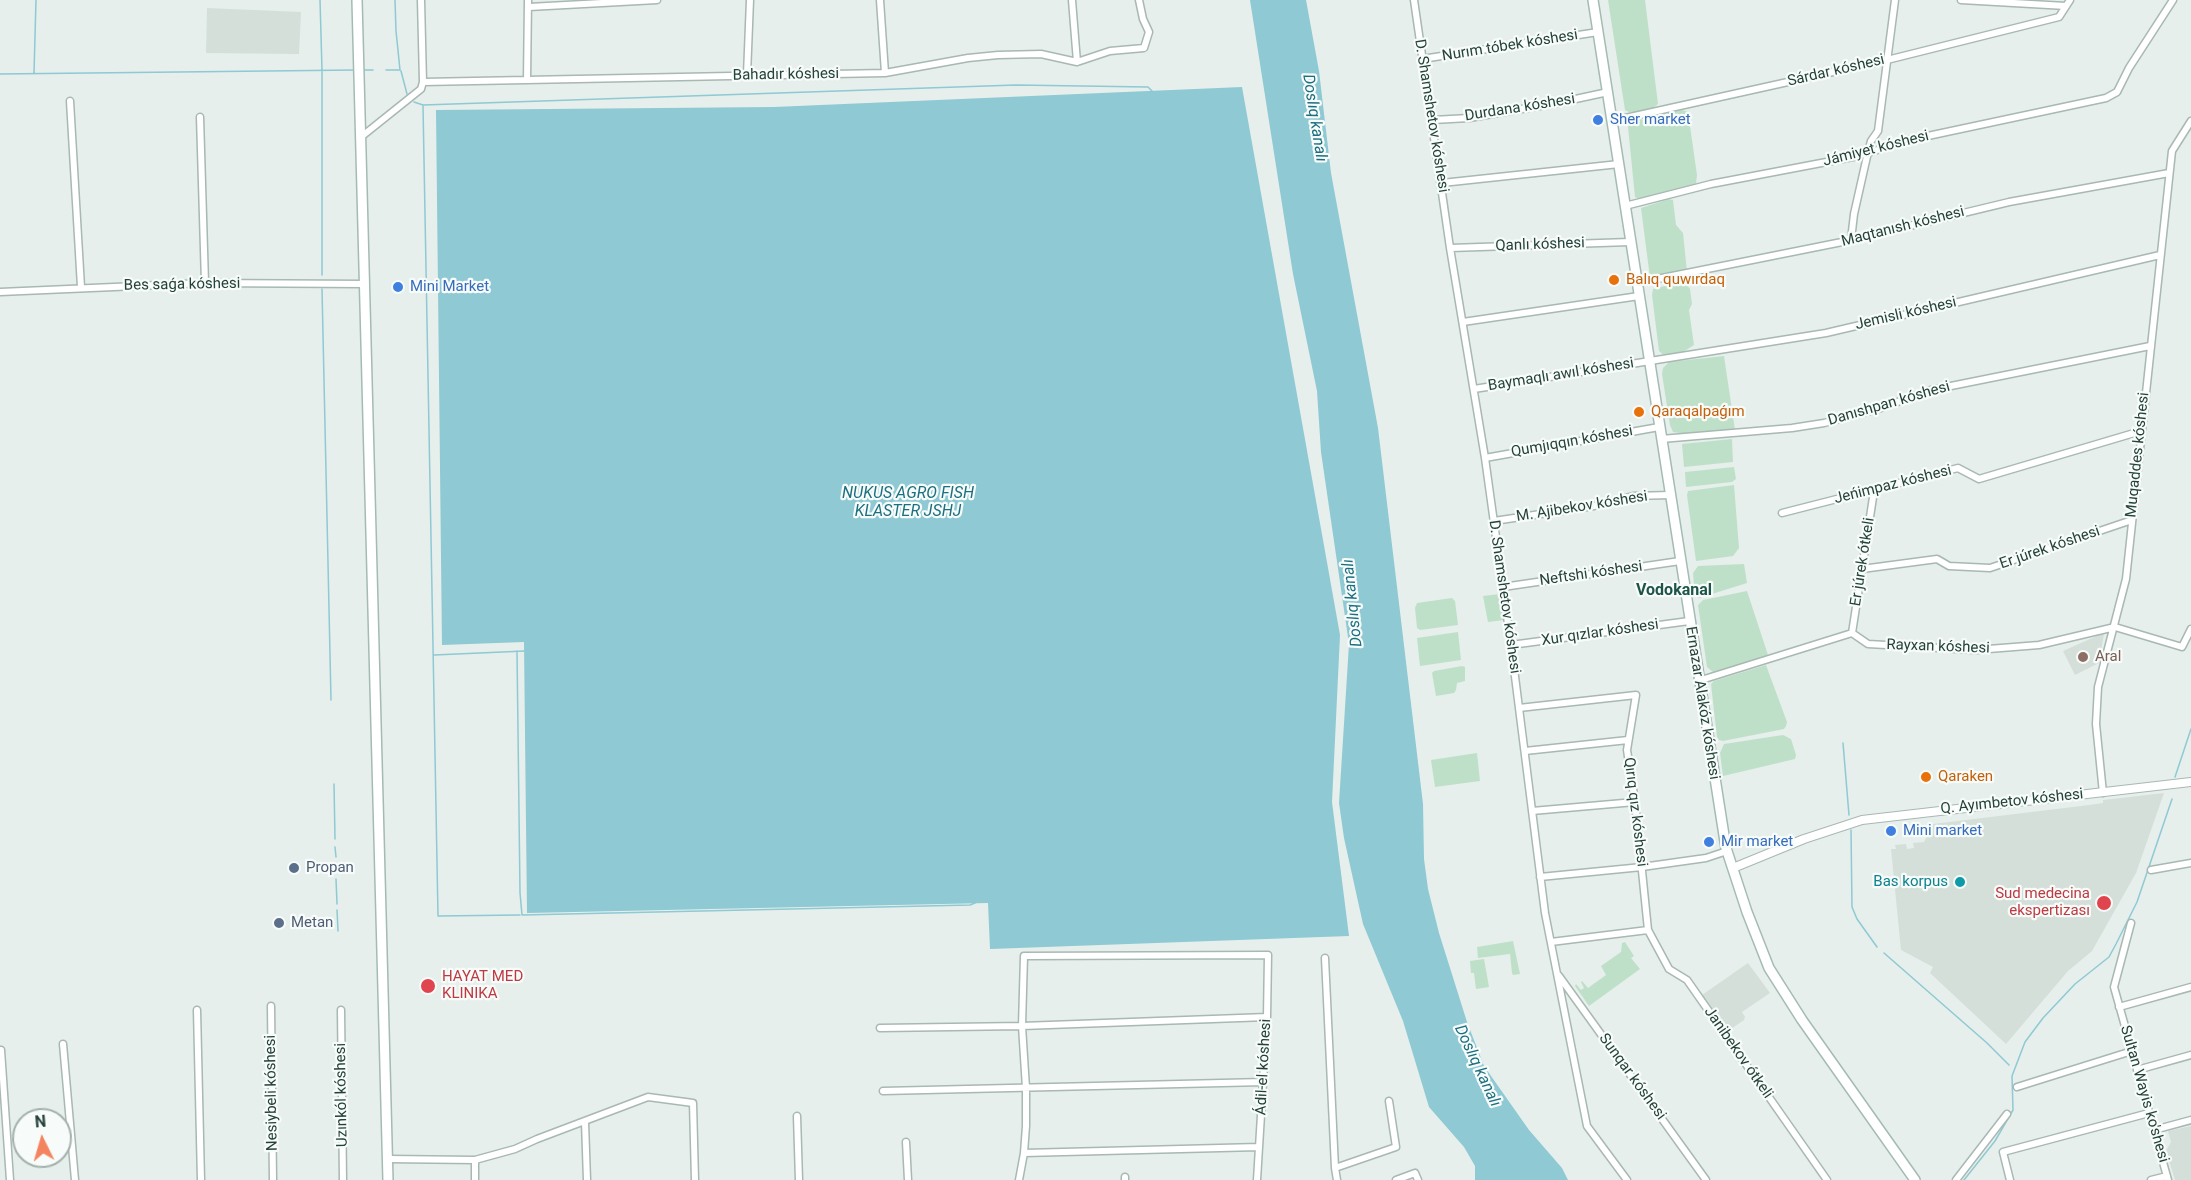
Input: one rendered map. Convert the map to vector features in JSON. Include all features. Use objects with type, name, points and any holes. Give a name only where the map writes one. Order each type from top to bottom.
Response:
[{"type":"main road","points":[[357,0],[388,1180]]},
{"type":"main road","name":"Ernazar Alakóz kóshesi","points":[[1593,0],[1698,681],[1727,851],[1769,968],[1911,1178]]},
{"type":"street","points":[[361,136],[421,89],[423,82],[421,0]]},
{"type":"street","points":[[527,80],[528,3],[657,0]]},
{"type":"street","points":[[747,75],[750,0]]},
{"type":"street","points":[[880,0],[885,74]]},
{"type":"street","points":[[1072,0],[1077,62],[1110,51],[1144,48],[1149,32],[1143,19],[1139,0]]},
{"type":"street","name":"D. Shamshetov kóshesi","points":[[1414,0],[1450,248],[1485,458],[1540,877],[1551,942],[1587,1126],[1628,1180]]},
{"type":"street","points":[[1851,240],[1854,214],[1868,152],[1871,141],[1878,131],[1895,0]]},
{"type":"street","points":[[1961,0],[2068,3]]},
{"type":"street","name":"Jámiyet kóshesi","points":[[1625,206],[1711,184],[1858,156],[1909,140],[2106,98],[2117,92],[2123,84],[2129,68],[2173,0]]},
{"type":"street","name":"Sárdar kóshesi","points":[[1612,121],[1887,60],[2059,17],[2068,3]]},
{"type":"street","name":"Nurım tóbek kóshesi","points":[[1422,59],[1598,33]]},
{"type":"street","name":"Bahadır kóshesi","points":[[423,82],[885,74],[968,57],[998,55],[1041,54],[1077,62]]},
{"type":"street","name":"Durdana kóshesi","points":[[1433,120],[1469,117],[1557,103],[1608,92]]},
{"type":"street","points":[[70,101],[81,287]]},
{"type":"street","points":[[200,117],[205,284]]},
{"type":"street","name":"Muqaddes kóshesi","points":[[2103,793],[2096,724],[2098,687],[2126,579],[2172,151],[2191,121]]},
{"type":"street","points":[[1442,183],[1619,165]]},
{"type":"street","name":"Maqtanısh kóshesi","points":[[1637,283],[1851,240],[2009,202],[2169,173]]},
{"type":"street","name":"Qanlı kóshesi","points":[[1450,248],[1630,242]]},
{"type":"street","name":"Jemisli kóshesi","points":[[1649,361],[1826,333],[2160,255]]},
{"type":"street","name":"Bes saǵa kóshesi","points":[[0,292],[81,287],[205,284],[365,284]]},
{"type":"street","points":[[1463,322],[1639,296]]},
{"type":"street","name":"Danıshpan kóshesi","points":[[1661,439],[1792,428],[1824,423],[1878,409],[1931,390],[2150,346]]},
{"type":"street","name":"Baymaqlı awıl kóshesi","points":[[1474,389],[1649,361]]},
{"type":"street","name":"Qumjıqqın kóshesi","points":[[1485,458],[1659,426]]},
{"type":"street","name":"Jeńimpaz kóshesi","points":[[1782,513],[1958,468],[1979,479],[2141,431]]},
{"type":"street","name":"Er júrek ótkeli","points":[[1851,633],[1874,490]]},
{"type":"street","name":"M. Ajibekov kóshesi","points":[[1494,521],[1594,506],[1633,496],[1670,495]]},
{"type":"street","name":"Er júrek kóshesi","points":[[1862,569],[1937,559],[1949,566],[1990,568],[2132,520]]},
{"type":"street","name":"Neftshi kóshesi","points":[[1503,587],[1680,561]]},
{"type":"street","name":"Xur qızlar kóshesi","points":[[1511,645],[1689,621]]},
{"type":"street","points":[[2115,627],[2182,647],[2191,629]]},
{"type":"street","name":"Rayxan kóshesi","points":[[1851,633],[1868,644],[1976,650],[2039,645],[2115,627]]},
{"type":"street","points":[[1698,681],[1851,633]]},
{"type":"street","name":"Qırıq qız kóshesi","points":[[1519,708],[1636,695],[1627,750],[1635,802],[1648,930]]},
{"type":"street","points":[[1525,751],[1628,740]]},
{"type":"street","name":"Q. Ayımbetov kóshesi","points":[[1733,868],[1804,839],[1862,820],[2191,782]]},
{"type":"street","points":[[1532,811],[1635,802]]},
{"type":"street","points":[[1540,877],[1642,867],[1706,858],[1727,851]]},
{"type":"street","points":[[2151,870],[2191,863]]},
{"type":"street","name":"Sultan Wayis ko'shesi","points":[[2131,923],[2114,987],[2167,1178]]},
{"type":"street","points":[[1551,942],[1648,930]]},
{"type":"street","name":"Janibekov ótkeli","points":[[1648,930],[1669,969],[1687,980],[1827,1180]]},
{"type":"street","name":"Ádil-el kóshesi","points":[[1022,1026],[1024,956],[1268,955],[1264,1082],[1257,1180]]},
{"type":"street","points":[[1325,958],[1337,1180]]},
{"type":"street","name":"Sunqar kóshesi","points":[[1557,973],[1707,1180]]},
{"type":"street","points":[[2119,1008],[2191,987]]},
{"type":"street","name":"Nesiybeli kóshesi","points":[[271,1006],[273,1180]]},
{"type":"street","points":[[197,1010],[201,1180]]},
{"type":"street","name":"Uzınkól kóshesi","points":[[341,1010],[343,1180]]},
{"type":"street","points":[[880,1028],[1022,1026],[1267,1017]]},
{"type":"street","points":[[1019,1180],[1024,1153],[1026,1088],[1022,1026]]},
{"type":"street","points":[[63,1044],[75,1180]]},
{"type":"street","points":[[1,1050],[10,1180]]},
{"type":"street","points":[[2017,1086],[2132,1051]]},
{"type":"street","points":[[2137,1070],[2191,1055]]},
{"type":"street","points":[[883,1091],[1264,1082]]},
{"type":"street","points":[[388,1159],[475,1160],[515,1149],[648,1097],[693,1103],[695,1180]]},
{"type":"street","points":[[1335,1168],[1396,1147],[1389,1101]]},
{"type":"street","points":[[2010,1180],[2003,1152],[2149,1113]]},
{"type":"street","points":[[1956,1180],[2007,1114]]},
{"type":"street","points":[[797,1116],[799,1180]]},
{"type":"street","points":[[2154,1130],[2191,1120]]},
{"type":"street","points":[[585,1122],[587,1180]]},
{"type":"street","points":[[906,1142],[908,1180]]},
{"type":"street","points":[[1024,1153],[1259,1147]]},
{"type":"street","points":[[475,1160],[475,1180]]},
{"type":"street","points":[[1396,1180],[1415,1173],[1418,1180]]},
{"type":"street","points":[[2151,1180],[2167,1178]]},
{"type":"shaded area","points":[[207,8],[301,12],[299,54],[206,53]]},
{"type":"shaded area","name":"Aral","points":[[2104,634],[2099,663],[2075,675],[2063,651]]},
{"type":"shaded area","points":[[2164,793],[2136,873],[2092,951],[2068,971],[2006,1044],[1930,973],[1933,967],[1901,950],[1891,849],[1896,849],[1895,845],[1906,844],[1907,849],[1914,848],[1913,843],[1924,842],[1933,824],[2089,805],[2103,803],[2103,800]]},
{"type":"shaded area","points":[[1748,963],[1770,993],[1742,1012],[1744,1020],[1728,1031],[1702,995]]},
{"type":"shaded area","points":[[2191,1126],[2191,1180],[2175,1180],[2166,1151],[2171,1142],[2168,1131]]},
{"type":"green space","points":[[1608,0],[1645,0],[1658,104],[1653,108],[1637,113],[1625,110]]},
{"type":"green space","points":[[1682,110],[1688,112],[1697,175],[1696,183],[1693,187],[1639,199],[1635,197],[1628,127],[1631,122]]},
{"type":"green space","points":[[1669,199],[1673,200],[1676,225],[1683,233],[1687,272],[1650,278],[1641,208]]},
{"type":"green space","points":[[1684,281],[1690,289],[1692,304],[1689,310],[1694,345],[1680,354],[1666,357],[1659,351],[1653,289]]},
{"type":"green space","points":[[1724,356],[1735,430],[1686,434],[1673,432],[1662,374],[1663,368],[1669,362]]},
{"type":"green space","points":[[1732,439],[1733,462],[1684,467],[1682,444]]},
{"type":"green space","points":[[1734,467],[1736,479],[1732,482],[1686,487],[1685,472]]},
{"type":"green space","points":[[1734,485],[1739,548],[1733,556],[1696,561],[1688,491]]},
{"type":"green space","points":[[1744,564],[1747,583],[1699,598],[1695,596],[1693,573],[1698,566]]},
{"type":"green space","points":[[1747,591],[1768,655],[1714,673],[1707,667],[1698,605],[1703,600]]},
{"type":"green space","points":[[1500,594],[1504,620],[1488,622],[1483,596]]},
{"type":"green space","points":[[1452,598],[1455,601],[1458,625],[1420,630],[1417,628],[1415,608],[1417,603]]},
{"type":"green space","points":[[1458,632],[1461,660],[1420,666],[1417,638]]},
{"type":"green space","points":[[1766,665],[1787,722],[1786,726],[1784,729],[1719,740],[1711,684],[1714,681]]},
{"type":"green space","points":[[1465,667],[1465,681],[1457,683],[1454,693],[1436,696],[1432,673]]},
{"type":"green space","points":[[1783,735],[1791,739],[1795,759],[1723,776],[1720,753],[1724,744]]},
{"type":"green space","points":[[1477,753],[1480,781],[1435,787],[1431,760]]},
{"type":"green space","points":[[1513,941],[1520,974],[1513,975],[1512,973],[1510,954],[1478,958],[1477,947]]},
{"type":"green space","points":[[1625,942],[1634,956],[1631,958],[1640,969],[1589,1006],[1575,986],[1576,984],[1581,990],[1584,988],[1582,981],[1588,988],[1606,975],[1601,966],[1621,952],[1622,943]]},
{"type":"green space","points":[[1484,959],[1489,987],[1476,989],[1470,961]]},
{"type":"water","name":"Doslıq kanalı","points":[[1250,0],[1306,0],[1319,71],[1331,173],[1378,428],[1423,804],[1424,859],[1428,889],[1439,933],[1467,1022],[1484,1066],[1529,1130],[1562,1168],[1568,1180],[1475,1180],[1475,1166],[1464,1147],[1429,1107],[1403,1021],[1363,924],[1344,838],[1339,803],[1349,644],[1321,452],[1317,391],[1293,274]]},
{"type":"water","name":"NUKUS AGRO FISH KLASTER JSHJ","points":[[1242,87],[1340,635],[1332,802],[1349,936],[990,949],[988,903],[527,913],[524,642],[442,645],[436,110],[774,107]]},
{"type":"waterway","points":[[34,73],[36,0]]},
{"type":"waterway","points":[[320,0],[322,275]]},
{"type":"waterway","points":[[386,70],[400,70],[395,0]]},
{"type":"waterway","points":[[0,74],[356,70]]},
{"type":"waterway","points":[[364,70],[373,70]]},
{"type":"waterway","points":[[401,71],[407,94]]},
{"type":"waterway","points":[[414,102],[423,105],[1016,85],[1148,87],[1152,91]]},
{"type":"waterway","points":[[423,106],[438,916],[520,915]]},
{"type":"waterway","points":[[322,289],[331,700]]},
{"type":"waterway","points":[[517,651],[522,915],[970,905],[975,903]]},
{"type":"waterway","points":[[434,655],[525,651]]},
{"type":"waterway","points":[[2175,777],[2191,729]]},
{"type":"waterway","points":[[1843,743],[1849,815]]},
{"type":"waterway","points":[[334,784],[335,839]]},
{"type":"waterway","points":[[1964,1180],[1995,1141],[2013,1110],[2012,1076],[2025,1042],[2043,1018],[2075,984],[2109,957],[2137,902],[2172,799]]},
{"type":"waterway","points":[[1851,830],[1852,907],[1857,919],[1877,947]]},
{"type":"waterway","points":[[335,847],[336,857]]},
{"type":"waterway","points":[[336,866],[336,872]]},
{"type":"waterway","points":[[336,879],[337,904]]},
{"type":"waterway","points":[[337,910],[338,931]]},
{"type":"waterway","points":[[1884,953],[2009,1065]]},
{"type":"place","name":"Sher market","points":[[1598,120]]},
{"type":"place","name":"Balıq quwırdaq","points":[[1614,280]]},
{"type":"place","name":"Mini Market","points":[[398,287]]},
{"type":"place","name":"Qaraqalpaǵım","points":[[1639,412]]},
{"type":"place","name":"Aral","points":[[2083,657]]},
{"type":"place","name":"Qaraken","points":[[1926,777]]},
{"type":"place","name":"Mini market","points":[[1891,831]]},
{"type":"place","name":"Mir market","points":[[1709,842]]},
{"type":"place","name":"Propan","points":[[294,868]]},
{"type":"place","name":"Bas korpus","points":[[1960,882]]},
{"type":"place","name":"Sud medecina ekspertizası","points":[[2104,903]]},
{"type":"place","name":"Metan","points":[[279,923]]},
{"type":"place","name":"HAYAT MED KLINIKA","points":[[428,986]]},
{"type":"district","name":"Vodokanal","points":[[1674,591]]}]
